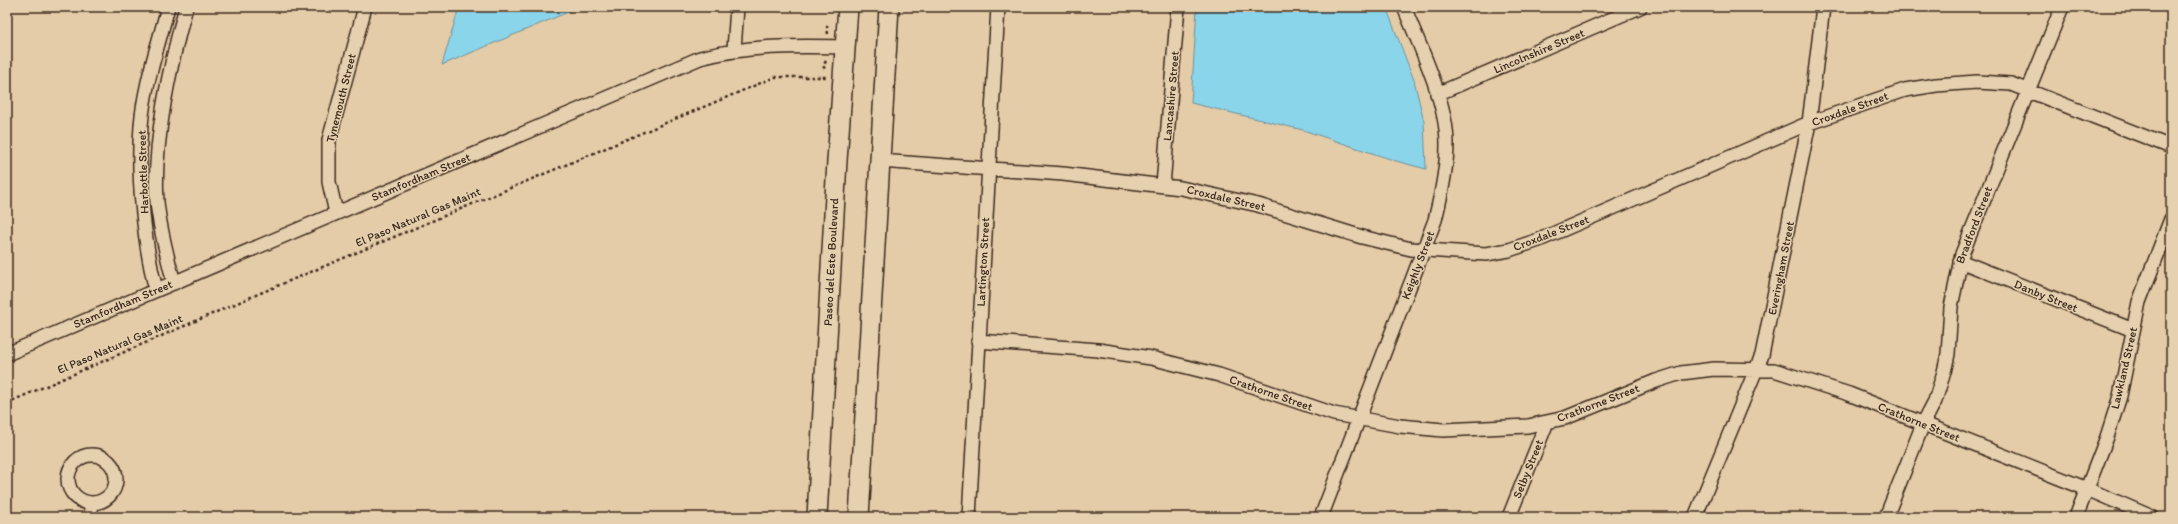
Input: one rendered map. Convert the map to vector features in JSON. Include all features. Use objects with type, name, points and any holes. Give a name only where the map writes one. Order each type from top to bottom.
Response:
[{"type":"main road","name":"Paseo del Este Boulevard","points":[[817,517],[848,7]]},
{"type":"main road","points":[[859,517],[889,7]]},
{"type":"street","name":"Harbottle Street","points":[[156,290],[150,269],[145,226],[141,174],[141,126],[150,75],[168,7]]},
{"type":"street","name":"Harbottle Street","points":[[174,282],[163,243],[157,201],[159,140],[173,62],[186,7]]},
{"type":"street","name":"Tynemouth Street","points":[[336,213],[328,182],[329,140],[365,7]]},
{"type":"street","points":[[734,50],[737,7]]},
{"type":"street","name":"Lartington Street","points":[[969,517],[998,7]]},
{"type":"street","name":"Lancashire Street","points":[[1163,185],[1178,7]]},
{"type":"street","name":"Keighly Street","points":[[1321,517],[1423,250],[1436,220],[1441,196],[1448,144],[1432,75],[1404,7]]},
{"type":"street","name":"Lincolnshire Street","points":[[1437,94],[1640,7]]},
{"type":"street","name":"Everingham Street","points":[[1695,517],[1747,388],[1758,369],[1770,323],[1809,123],[1823,7]]},
{"type":"street","name":"Bradford Street","points":[[1886,517],[1923,424],[1935,401],[1944,372],[1948,354],[1951,307],[1960,261],[2062,7]]},
{"type":"street","name":"Stamfordham Street","points":[[7,354],[700,58],[734,50],[779,46],[845,47]]},
{"type":"street","name":"Croxdale Street","points":[[879,161],[988,168],[1163,185],[1258,205],[1362,237],[1423,250],[1486,254],[1509,250],[1539,240],[1809,123],[1905,90],[1929,86],[1977,82],[2011,84],[2171,147]]},
{"type":"street","name":"Lawkland Street","points":[[2076,517],[2107,437],[2120,396],[2139,302],[2171,219]]},
{"type":"street","name":"Danby Street","points":[[1960,261],[2133,330]]},
{"type":"street","name":"Crathorne Street","points":[[978,342],[1098,350],[1151,358],[1219,375],[1334,414],[1400,426],[1443,430],[1528,426],[1565,418],[1656,381],[1681,373],[1714,369],[1774,370],[1849,394],[2087,489],[2152,517]]},
{"type":"street","name":"Selby Street","points":[[1509,517],[1547,422]]},
{"type":"street","points":[[90,517],[92,503]]},
{"type":"path","name":"El Paso Natural Gas Maint","points":[[7,403],[251,297],[775,77],[843,77]]},
{"type":"water","points":[[459,7],[580,7],[442,65]]},
{"type":"water","points":[[1197,7],[1386,7],[1414,80],[1424,122],[1426,169],[1396,161],[1303,130],[1191,103]]}]
